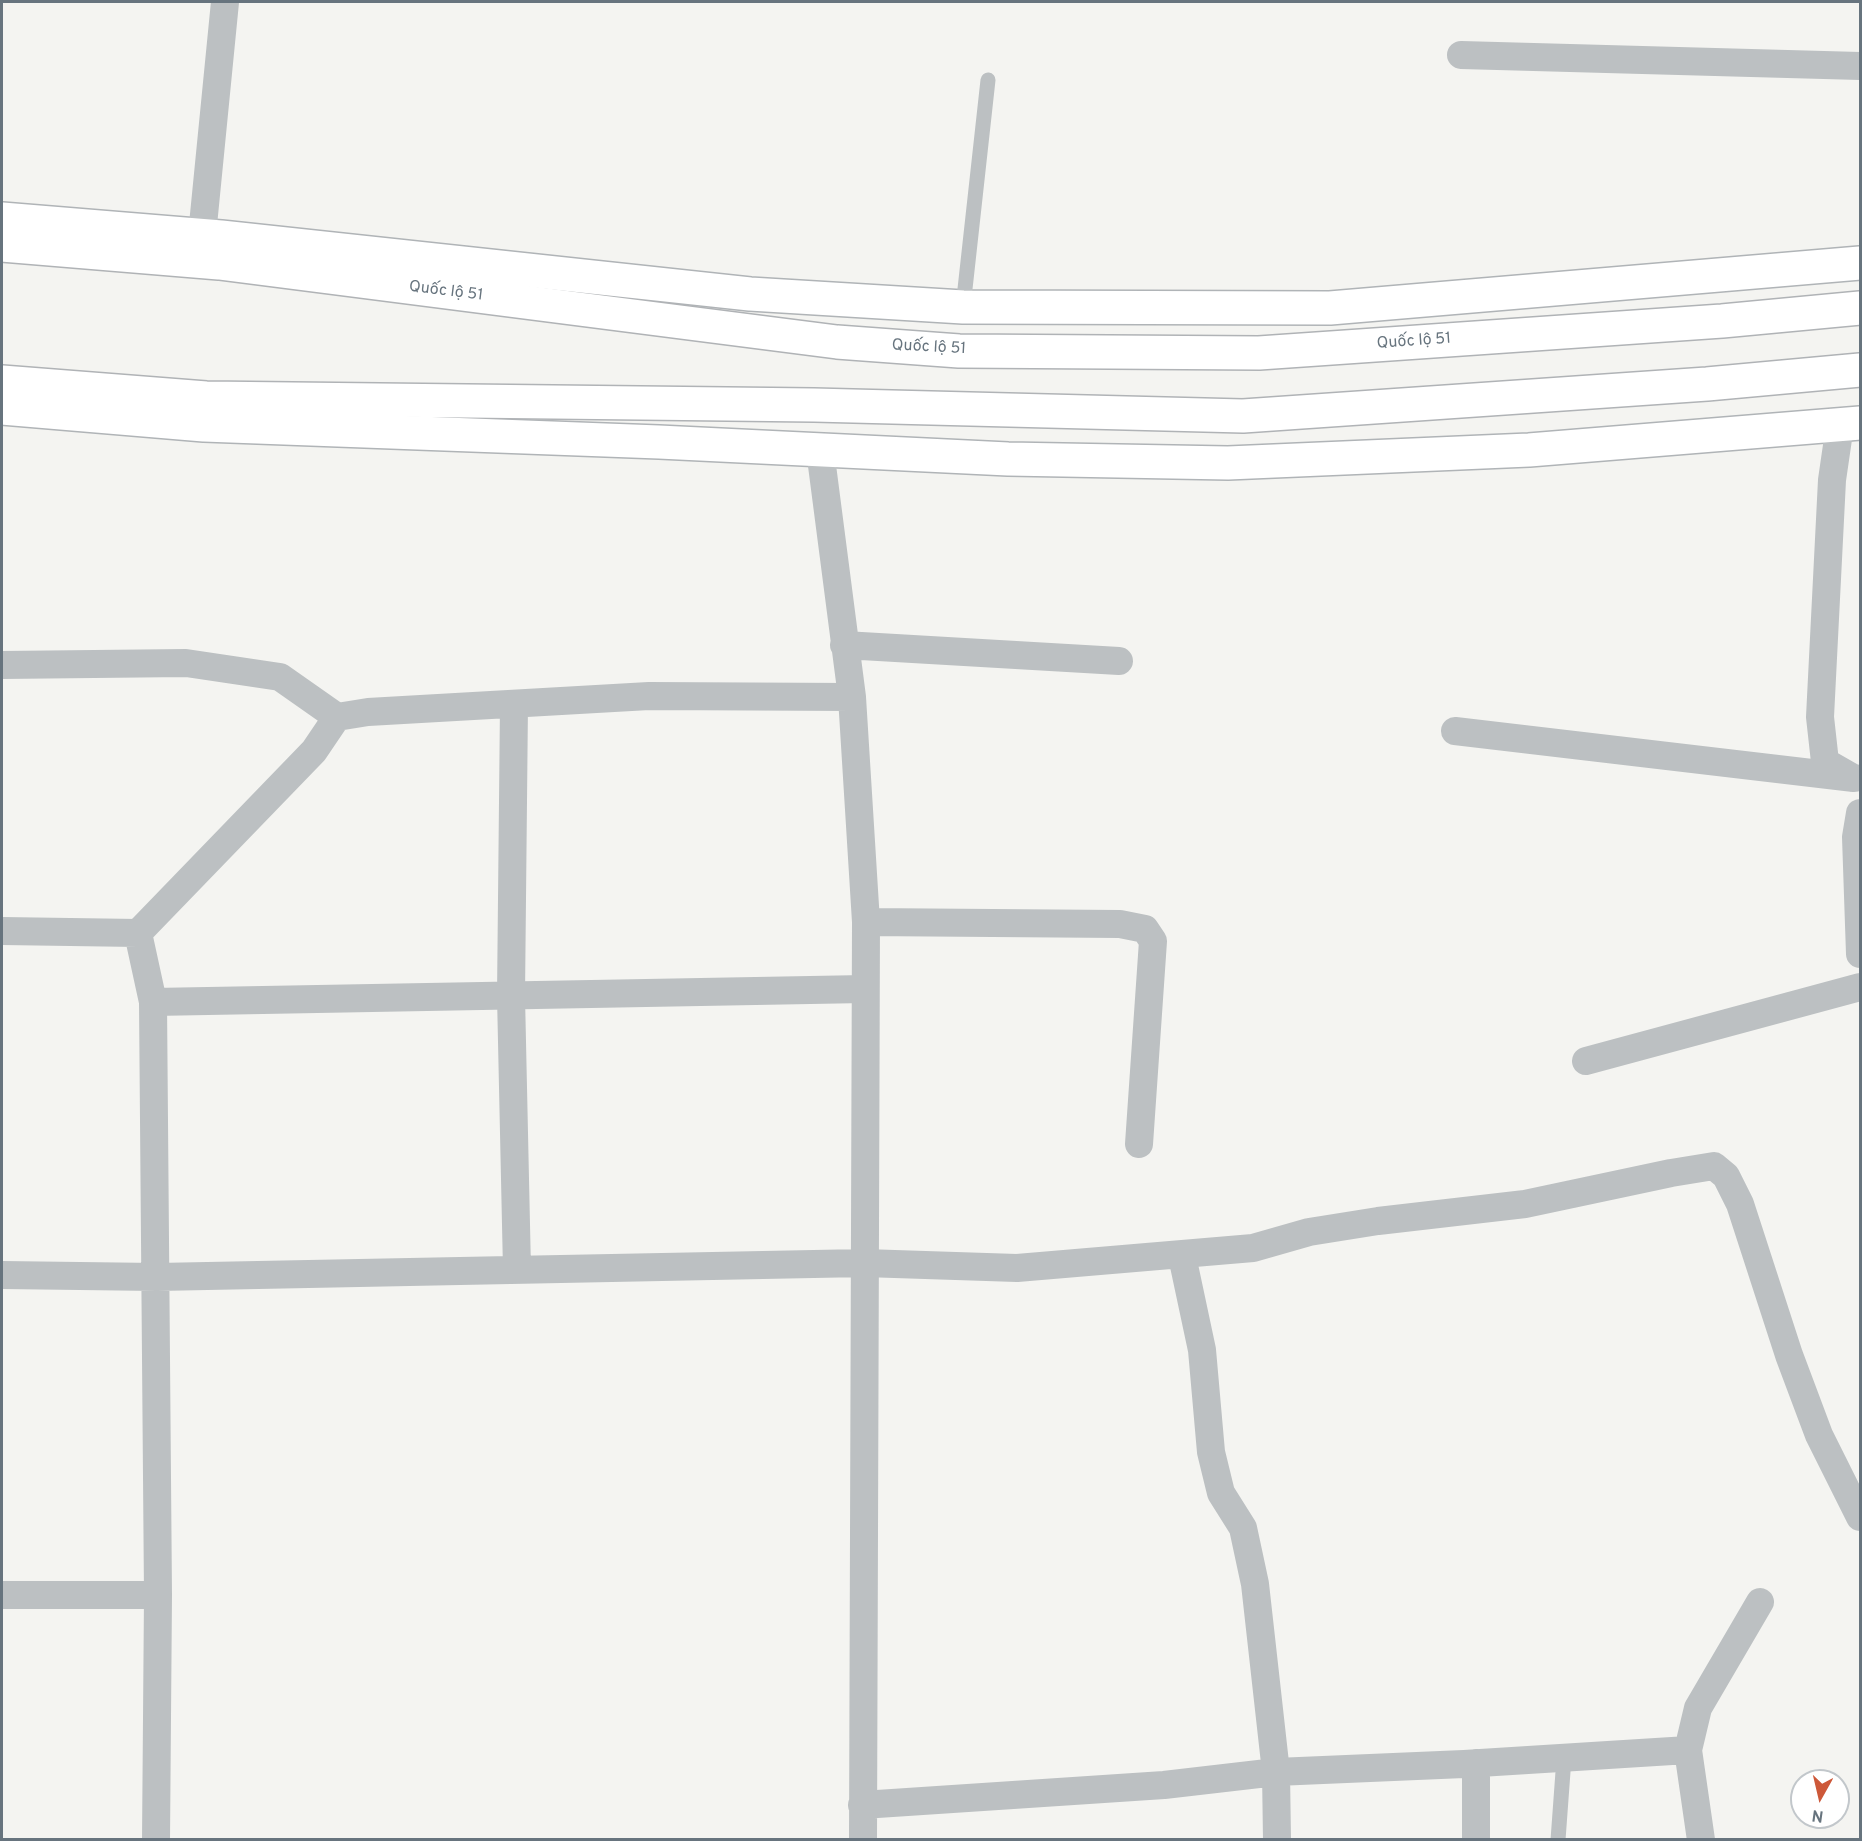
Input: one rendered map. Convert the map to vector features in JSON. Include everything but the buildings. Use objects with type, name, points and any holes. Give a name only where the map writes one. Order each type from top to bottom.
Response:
[{"type":"main road","name":"Quốc lộ 51","points":[[2,219],[202,235],[750,294],[963,307],[1330,308],[1860,263]]},
{"type":"main road","name":"Quốc lộ 51","points":[[2,246],[219,263],[837,342],[959,351],[1259,353],[1722,321],[1860,308]]},
{"type":"main road","points":[[2,382],[206,398],[814,405],[1243,416],[1707,384],[1860,370]]},
{"type":"main road","points":[[2,408],[204,425],[659,442],[1008,459],[1228,463],[1529,450],[1850,424]]},
{"type":"street","points":[[202,235],[225,2]]},
{"type":"street","points":[[1461,55],[1860,66]]},
{"type":"street","points":[[1850,424],[1832,480],[1820,717],[1825,762],[1857,784]]},
{"type":"street","points":[[820,450],[852,697],[866,922],[863,1839]]},
{"type":"street","points":[[844,645],[1119,661]]},
{"type":"street","points":[[2,665],[186,663],[280,677],[337,717],[368,712],[649,696],[852,697]]},
{"type":"street","points":[[514,704],[511,996],[517,1270]]},
{"type":"street","points":[[2,931],[138,933],[314,751],[337,717]]},
{"type":"street","points":[[1455,731],[1857,784]]},
{"type":"street","points":[[1860,813],[1856,837],[1860,954]]},
{"type":"street","points":[[866,922],[1120,924],[1145,929],[1153,941],[1139,1144]]},
{"type":"street","points":[[138,933],[153,1002],[157,1277],[156,1839]]},
{"type":"street","points":[[1586,1061],[1860,987]]},
{"type":"street","points":[[153,1002],[865,989]]},
{"type":"street","points":[[2,1275],[157,1277],[864,1263],[1017,1269],[1252,1248],[1309,1232],[1378,1221],[1525,1204],[1714,1166],[1726,1176],[1740,1204],[1792,1365],[1819,1435],[1860,1517]]},
{"type":"street","points":[[1182,1256],[1202,1350],[1211,1452],[1221,1493],[1243,1528],[1255,1584],[1276,1772],[1276,1839]]},
{"type":"street","points":[[2,1595],[158,1595]]},
{"type":"street","points":[[1701,1839],[1688,1749],[1698,1708],[1760,1602]]},
{"type":"street","points":[[862,1805],[1164,1785],[1276,1772],[1476,1763],[1688,1749]]},
{"type":"street","points":[[1476,1763],[1476,1839]]},
{"type":"lane","points":[[963,307],[988,80]]},
{"type":"lane","points":[[1558,1839],[1564,1758]]}]
